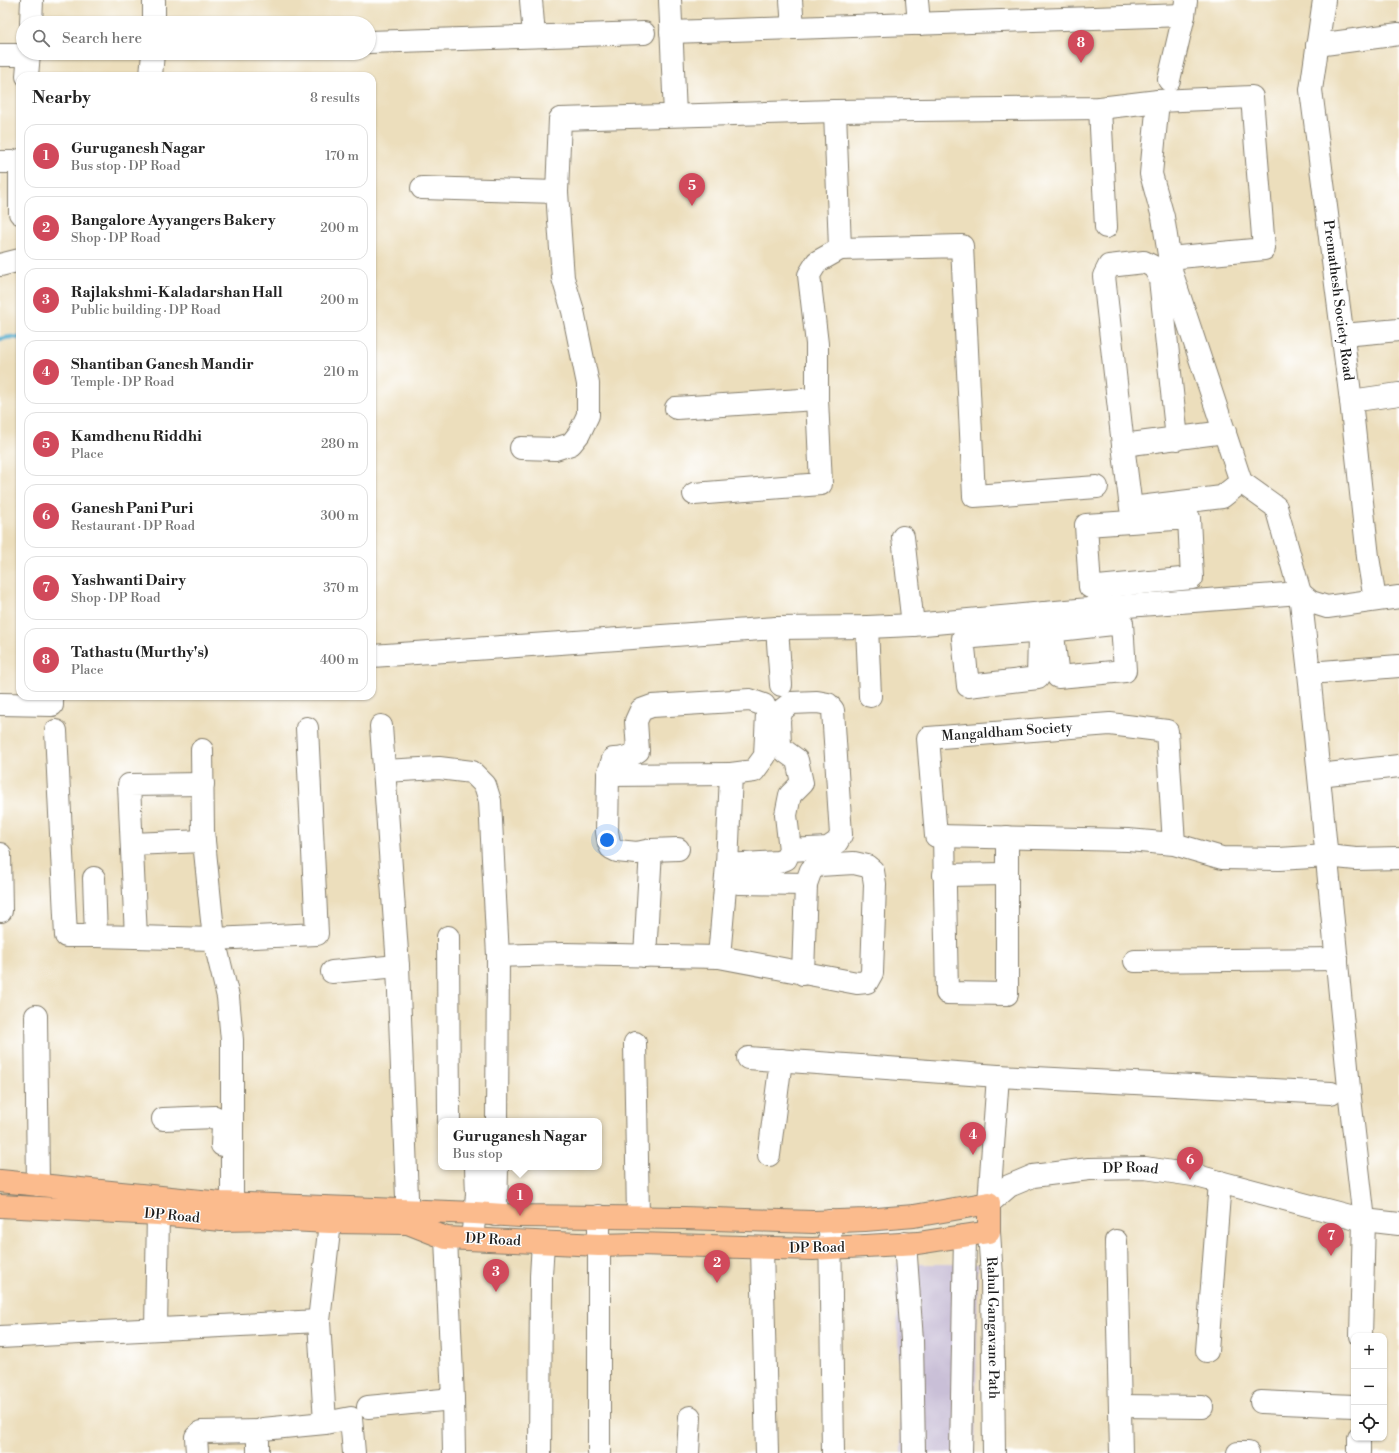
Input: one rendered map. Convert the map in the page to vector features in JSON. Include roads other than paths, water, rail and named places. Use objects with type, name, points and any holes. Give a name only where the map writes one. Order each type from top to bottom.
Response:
[{"type":"main road","name":"DP Road","points":[[0,1181],[38,1185],[268,1218],[330,1222],[475,1213],[520,1216],[599,1216],[813,1222],[914,1216],[989,1203]]},
{"type":"main road","name":"Rahul Gangavane Path","points":[[989,1203],[989,1232]]},
{"type":"main road","name":"DP Road","points":[[0,1206],[158,1214],[226,1211],[408,1217],[446,1238],[599,1245],[646,1244],[762,1248],[831,1248],[904,1243],[989,1232]]},
{"type":"street","points":[[31,16],[32,0]]},
{"type":"street","points":[[154,0],[154,16]]},
{"type":"street","points":[[531,0],[534,36]]},
{"type":"street","points":[[670,0],[675,115]]},
{"type":"street","points":[[791,0],[793,28]]},
{"type":"street","points":[[917,0],[918,24]]},
{"type":"street","name":"Premathesh Society Road","points":[[1324,0],[1311,90],[1352,401],[1368,557],[1375,600]]},
{"type":"street","points":[[671,32],[918,24],[1185,7],[1169,80]]},
{"type":"street","points":[[376,42],[644,33]]},
{"type":"street","points":[[1317,45],[1399,34]]},
{"type":"street","points":[[0,55],[16,58]]},
{"type":"street","points":[[151,72],[152,60]]},
{"type":"street","points":[[520,448],[555,449],[571,444],[579,434],[588,415],[588,384],[573,311],[563,278],[557,192],[560,119],[835,111],[1100,108],[1158,101],[1252,97],[1264,249],[1169,258]]},
{"type":"street","points":[[1158,101],[1151,174],[1162,217],[1172,274],[1241,482],[1276,507],[1300,593],[1364,1220],[1361,1333]]},
{"type":"street","points":[[1100,108],[1106,228]]},
{"type":"street","points":[[835,111],[840,248]]},
{"type":"street","points":[[0,162],[16,161]]},
{"type":"street","points":[[422,188],[557,192]]},
{"type":"street","points":[[694,494],[821,484],[817,399],[817,344],[810,275],[817,262],[840,248],[962,246],[974,496],[1097,487]]},
{"type":"street","points":[[0,265],[16,261]]},
{"type":"street","points":[[1177,439],[1160,279],[1154,267],[1144,262],[1109,266],[1104,276],[1131,508],[1222,497],[1241,482]]},
{"type":"street","points":[[1343,335],[1399,330]]},
{"type":"street","points":[[1352,401],[1399,394]]},
{"type":"street","points":[[676,408],[817,399]]},
{"type":"street","points":[[1123,445],[1225,432]]},
{"type":"street","points":[[376,656],[719,632],[778,635],[867,627],[913,625],[1046,625],[1099,598],[1192,578],[1189,518],[1086,525],[1090,587],[1099,598]]},
{"type":"street","points":[[903,537],[913,625]]},
{"type":"street","points":[[1099,598],[1300,593],[1311,602],[1327,607],[1399,597]]},
{"type":"street","points":[[867,627],[870,696]]},
{"type":"street","points":[[778,635],[781,686]]},
{"type":"street","points":[[1309,673],[1399,666]]},
{"type":"street","points":[[0,704],[52,705],[52,700]]},
{"type":"street","points":[[608,775],[731,774],[754,771],[765,756],[767,713],[764,704],[750,700],[652,706],[641,710],[636,721],[638,751],[621,759],[613,759],[608,775],[607,832],[609,844],[611,848],[617,852],[637,853],[651,850],[678,849]]},
{"type":"street","points":[[727,865],[778,862],[786,859],[790,850],[786,815],[790,795],[802,783],[797,760],[780,746],[779,720],[782,710],[791,704],[817,702],[828,704],[833,710],[841,835],[837,842],[828,848],[790,850]]},
{"type":"street","name":"Mangaldham Society","points":[[944,836],[936,836],[928,738],[1110,724],[1167,731],[1174,844]]},
{"type":"street","points":[[381,726],[398,966],[408,1217]]},
{"type":"street","points":[[56,731],[66,936],[214,939],[317,934],[307,728]]},
{"type":"street","points":[[202,750],[204,841],[214,939],[228,997],[232,1040],[226,1211]]},
{"type":"street","points":[[1319,775],[1399,766]]},
{"type":"street","points":[[384,771],[439,768],[472,772],[485,785],[490,802],[498,956],[497,1118]]},
{"type":"street","points":[[719,957],[727,865],[731,774]]},
{"type":"street","points":[[136,937],[129,785],[202,784]]},
{"type":"street","points":[[1007,837],[1007,994],[947,993],[944,836],[1007,837],[1128,840],[1174,844],[1222,858],[1279,859],[1327,856],[1356,859],[1399,858]]},
{"type":"street","points":[[132,844],[204,841]]},
{"type":"street","points":[[645,956],[651,850]]},
{"type":"street","points":[[0,854],[1,911]]},
{"type":"street","points":[[498,956],[563,954],[719,957],[803,974],[857,983],[867,982],[872,973],[875,884],[873,871],[867,866],[854,863],[819,864],[811,870],[806,884],[803,974]]},
{"type":"street","points":[[944,875],[1007,874]]},
{"type":"street","points":[[94,878],[96,936]]},
{"type":"street","points":[[739,883],[806,884]]},
{"type":"street","points":[[448,938],[449,1118]]},
{"type":"street","points":[[1135,960],[1337,959]]},
{"type":"street","points":[[332,972],[398,966]]},
{"type":"street","points":[[36,1016],[38,1185]]},
{"type":"street","points":[[635,1043],[638,1217]]},
{"type":"street","points":[[748,1058],[998,1076],[1331,1093]]},
{"type":"street","points":[[769,1155],[781,1060]]},
{"type":"street","points":[[989,1203],[998,1076]]},
{"type":"street","points":[[163,1119],[215,1117],[222,1120],[226,1211]]},
{"type":"street","name":"DP Road","points":[[989,1203],[1008,1186],[1028,1177],[1089,1169],[1145,1168],[1193,1175],[1364,1220],[1399,1224]]},
{"type":"street","points":[[472,1238],[477,1196],[476,1170]]},
{"type":"street","points":[[496,1215],[497,1170]]},
{"type":"street","points":[[1207,1351],[1220,1182]]},
{"type":"street","points":[[156,1329],[158,1214]]},
{"type":"street","points":[[599,1216],[600,1453]]},
{"type":"street","points":[[830,1221],[833,1453]]},
{"type":"street","points":[[325,1423],[319,1321],[330,1222]]},
{"type":"street","name":"Rahul Gangavane Path","points":[[989,1232],[992,1276],[994,1453]]},
{"type":"street","points":[[961,1453],[965,1236]]},
{"type":"street","points":[[446,1238],[454,1453]]},
{"type":"street","points":[[1116,1241],[1121,1453]]},
{"type":"street","points":[[540,1453],[541,1276],[543,1243]]},
{"type":"street","points":[[904,1243],[912,1340],[914,1453]]},
{"type":"street","points":[[762,1248],[767,1453]]},
{"type":"street","points":[[0,1337],[319,1321]]},
{"type":"street","points":[[197,1453],[196,1437],[204,1431],[260,1431],[268,1428],[325,1423],[360,1413],[453,1399]]},
{"type":"street","points":[[1261,1402],[1351,1406]]},
{"type":"street","points":[[1120,1406],[1202,1407]]},
{"type":"street","points":[[354,1453],[360,1413]]},
{"type":"street","points":[[688,1453],[690,1417]]},
{"type":"street","points":[[258,1453],[258,1434],[260,1431]]},
{"type":"street","points":[[1359,1441],[1359,1453]]},
{"type":"street","points":[[1238,1453],[1248,1453]]},
{"type":"waterway","points":[[0,339],[16,338]]},
{"type":"place","name":"Tathastu (Murthy's)","points":[[1081,63]]},
{"type":"place","name":"Kamdhenu Riddhi","points":[[692,206]]},
{"type":"place","name":"Shantiban Ganesh Mandir","points":[[973,1155]]},
{"type":"place","name":"Ganesh Pani Puri","points":[[1190,1180]]},
{"type":"place","name":"Guruganesh Nagar","points":[[520,1216]]},
{"type":"place","name":"Yashwanti Dairy","points":[[1331,1256]]},
{"type":"place","name":"Bangalore Ayyangers Bakery","points":[[717,1283]]},
{"type":"place","name":"Rajlakshmi-Kaladarshan Hall","points":[[496,1292]]}]
